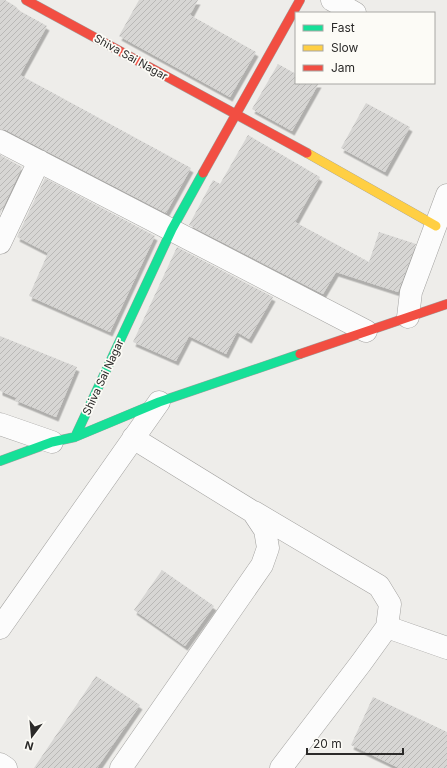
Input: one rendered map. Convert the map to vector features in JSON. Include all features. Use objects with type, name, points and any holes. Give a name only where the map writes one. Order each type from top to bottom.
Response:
[{"type":"street","name":"Shiva Sai Nagar","points":[[26,0],[436,226]]},
{"type":"street","name":"Shiva Sai Nagar","points":[[75,437],[172,229],[300,0]]},
{"type":"street","points":[[332,0],[353,12]]},
{"type":"street","points":[[0,141],[366,331]]},
{"type":"street","points":[[0,242],[39,161]]},
{"type":"street","points":[[408,317],[411,292],[447,195]]},
{"type":"street","points":[[0,461],[52,442],[75,437],[158,402],[447,304]]},
{"type":"street","points":[[0,628],[158,402]]},
{"type":"street","points":[[0,424],[52,442]]},
{"type":"street","points":[[133,438],[253,512],[379,586],[390,604],[387,627],[281,768]]},
{"type":"street","points":[[121,768],[262,565],[268,548],[265,530],[253,512]]},
{"type":"street","points":[[387,627],[447,648]]},
{"type":"street","points":[[0,764],[6,768]]},
{"type":"building","points":[[0,0],[5,0],[20,11],[47,26],[20,75],[191,168],[166,213],[6,130],[0,129]]},
{"type":"building","points":[[139,0],[198,0],[190,15],[256,52],[230,97],[119,36]]},
{"type":"building","points":[[278,64],[295,73],[295,84],[318,84],[292,131],[252,109]]},
{"type":"building","points":[[366,103],[410,127],[385,172],[341,148]]},
{"type":"building","points":[[248,135],[320,177],[295,222],[369,262],[379,232],[416,244],[398,292],[336,272],[323,294],[189,225],[213,180],[220,184]]},
{"type":"building","points":[[0,155],[22,167],[0,214]]},
{"type":"building","points":[[45,178],[155,236],[110,332],[29,296],[48,253],[17,237]]},
{"type":"building","points":[[177,247],[273,297],[249,339],[237,332],[226,354],[189,336],[176,361],[133,342]]},
{"type":"building","points":[[0,336],[77,367],[56,417],[15,400],[17,398],[0,391]]},
{"type":"building","points":[[162,570],[214,606],[185,646],[134,610]]},
{"type":"building","points":[[96,676],[140,705],[97,768],[34,768]]},
{"type":"building","points":[[373,697],[447,732],[447,768],[399,768],[351,745]]},
{"type":"traffic: fast","points":[[75,437],[172,229],[203,173]]},
{"type":"traffic: fast","points":[[0,461],[52,442],[75,437],[159,402],[300,354]]},
{"type":"traffic: slow","points":[[307,153],[436,226]]},
{"type":"traffic: jam","points":[[26,0],[307,153]]},
{"type":"traffic: jam","points":[[203,173],[300,0]]},
{"type":"traffic: jam","points":[[300,354],[447,304]]}]
